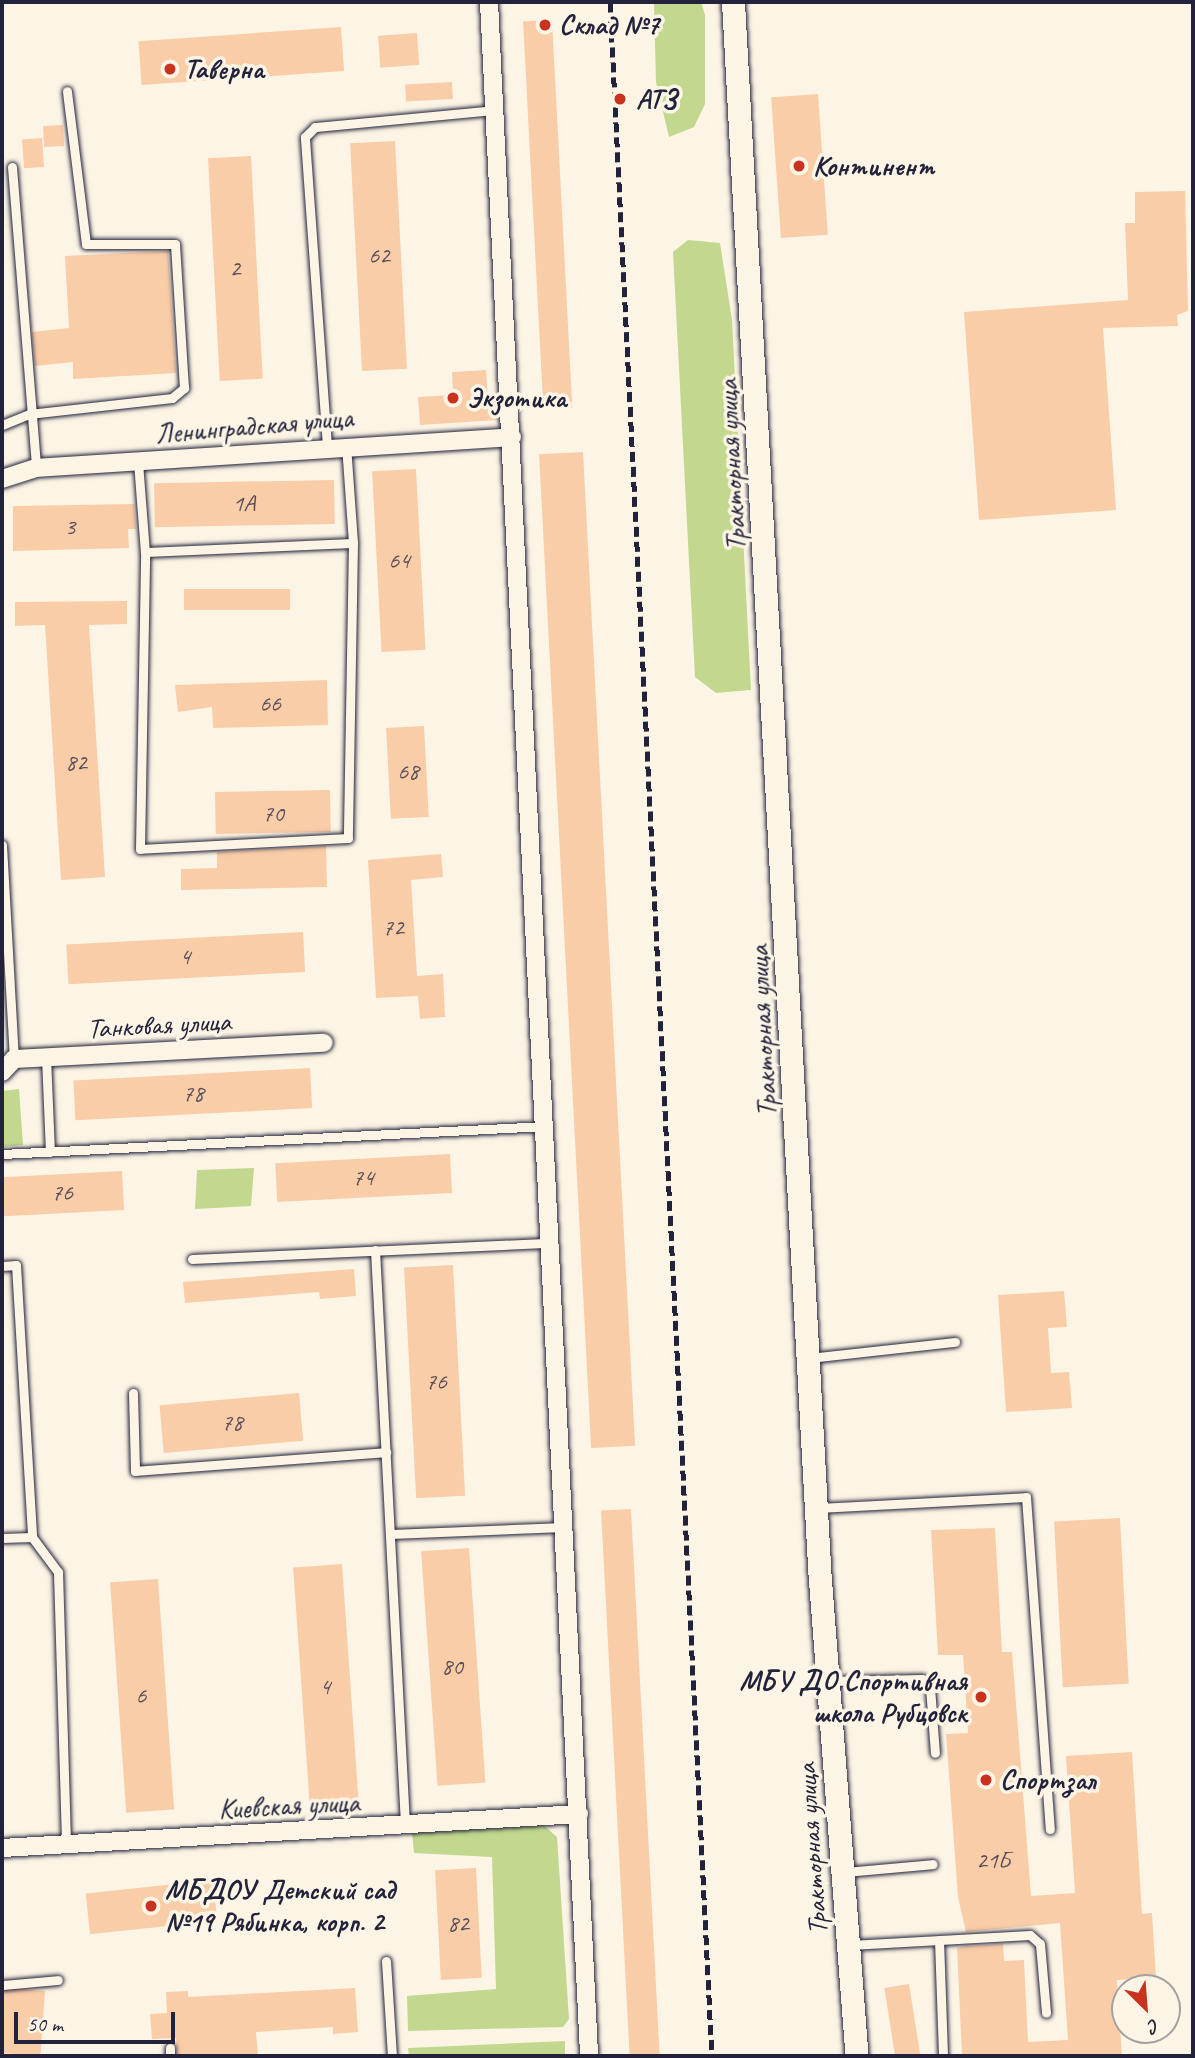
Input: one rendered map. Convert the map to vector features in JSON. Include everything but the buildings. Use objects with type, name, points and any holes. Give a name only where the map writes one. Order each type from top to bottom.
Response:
[{"type":"street","points":[[489,2],[589,2056]]},
{"type":"street","name":"Тракторная улица","points":[[733,2],[816,1508],[857,2056]]},
{"type":"street","name":"Ленинградская улица","points":[[2,479],[36,468],[346,444],[512,437]]},
{"type":"street","name":"Танковая улица","points":[[8,1065],[46,1058],[324,1043]]},
{"type":"street","name":"Киевская улица","points":[[2,1848],[579,1814]]},
{"type":"lane","points":[[2,425],[29,414],[172,398],[184,388],[175,244],[86,244],[67,91]]},
{"type":"lane","points":[[327,446],[305,137],[314,127],[494,110]]},
{"type":"lane","points":[[12,167],[29,414],[36,468]]},
{"type":"lane","points":[[138,462],[145,552],[140,849],[348,838],[353,542],[346,444]]},
{"type":"lane","points":[[145,552],[353,542]]},
{"type":"lane","points":[[2,845],[8,1065]]},
{"type":"lane","points":[[46,1058],[50,1152]]},
{"type":"lane","points":[[2,1154],[545,1126]]},
{"type":"lane","points":[[192,1259],[550,1242]]},
{"type":"lane","points":[[375,1250],[405,1826]]},
{"type":"lane","points":[[2,1266],[16,1265],[32,1537],[58,1572],[66,1846]]},
{"type":"lane","points":[[809,1358],[955,1342]]},
{"type":"lane","points":[[133,1393],[135,1471],[386,1452]]},
{"type":"lane","points":[[816,1508],[1026,1497],[1049,1829]]},
{"type":"lane","points":[[391,1534],[565,1527]]},
{"type":"lane","points":[[2,1538],[32,1537]]},
{"type":"lane","points":[[831,1681],[922,1679],[930,1687],[935,1753]]},
{"type":"lane","points":[[842,1873],[933,1864]]},
{"type":"lane","points":[[848,1946],[1030,1935],[1040,1944],[1046,2013]]},
{"type":"lane","points":[[939,1940],[943,2056]]},
{"type":"lane","points":[[386,1961],[392,2056]]},
{"type":"lane","points":[[2,1984],[58,1980]]},
{"type":"green space","points":[[654,2],[701,2],[705,15],[705,104],[694,127],[669,137],[656,82]]},
{"type":"green space","points":[[688,240],[720,243],[732,320],[751,690],[716,693],[695,677],[673,252]]},
{"type":"green space","points":[[19,1089],[23,1145],[2,1147],[2,1091]]},
{"type":"green space","points":[[254,1168],[251,1206],[195,1209],[197,1170]]},
{"type":"green space","points":[[542,1824],[557,1837],[569,2019],[563,2027],[408,2031],[407,1996],[496,1989],[492,1857],[414,1853],[412,1832]]},
{"type":"green space","points":[[565,2041],[565,2056],[409,2056],[408,2048]]},
{"type":"railway","points":[[610,2],[712,2056]]},
{"type":"place","name":"Склад №7","points":[[545,25]]},
{"type":"place","name":"Таверна","points":[[170,69]]},
{"type":"place","name":"АТЗ","points":[[620,99]]},
{"type":"place","name":"Континент","points":[[799,166]]},
{"type":"place","name":"Экзотика","points":[[453,398]]},
{"type":"place","name":"МБУ ДО Спортивная школа Рубцовск","points":[[981,1697]]},
{"type":"place","name":"Спортзал","points":[[986,1780]]},
{"type":"place","name":"МБДОУ Детский сад №19 Рябинка, корп. 2","points":[[151,1906]]}]
